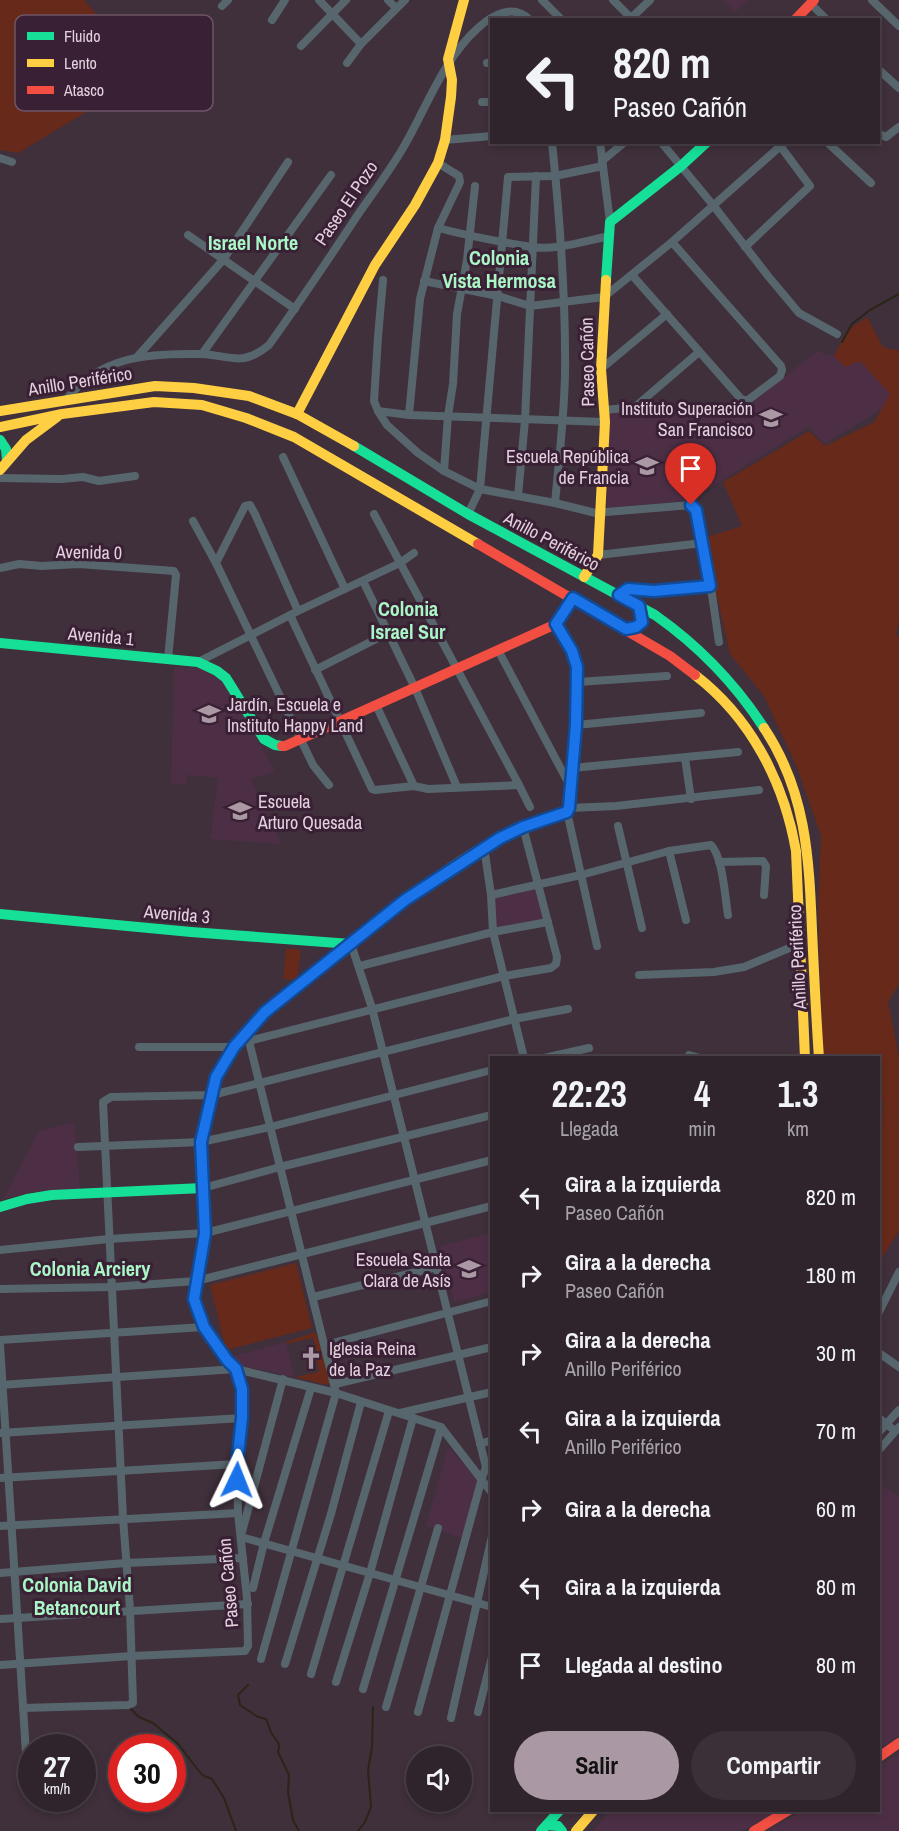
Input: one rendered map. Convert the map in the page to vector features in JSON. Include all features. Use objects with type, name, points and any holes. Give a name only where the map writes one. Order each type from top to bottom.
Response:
[{"type":"main road","name":"Paseo El Pozo","points":[[449,64],[448,59],[464,0]]},
{"type":"main road","points":[[797,18],[813,2]]},
{"type":"main road","points":[[297,414],[375,265],[415,205],[438,163],[445,140],[451,97],[452,80],[449,64]]},
{"type":"main road","points":[[610,222],[681,166],[704,144]]},
{"type":"main road","name":"Paseo Cañón","points":[[584,577],[598,555],[604,416],[601,369],[610,222]]},
{"type":"main road","name":"Anillo Periférico","points":[[2,410],[154,386],[194,387],[249,396],[297,414],[468,514],[667,622],[691,641],[735,686],[759,719],[788,777],[804,824],[807,849],[819,1056]]},
{"type":"main road","name":"Anillo Periférico","points":[[0,427],[62,414],[154,402],[202,405],[246,418],[294,437],[573,598],[670,656],[708,685],[733,710],[764,753],[774,774],[790,822],[796,851],[805,1056]]},
{"type":"main road","points":[[3,465],[39,428],[62,414]]},
{"type":"main road","points":[[0,440],[6,449],[3,465]]},
{"type":"main road","points":[[410,504],[408,493],[416,486],[422,486]]},
{"type":"main road","points":[[198,662],[218,670],[226,678],[264,739],[274,745],[285,746],[556,624],[573,598]]},
{"type":"main road","points":[[626,629],[636,627],[642,622],[639,606]]},
{"type":"main road","points":[[556,624],[572,651],[577,667],[578,682],[568,810]]},
{"type":"main road","name":"Avenida 1","points":[[0,643],[198,662]]},
{"type":"main road","name":"Paseo Cañón","points":[[203,1188],[201,1142],[216,1077],[234,1047],[248,1037],[265,1012],[405,900],[484,848],[523,827],[568,810]]},
{"type":"main road","name":"Avenida 3","points":[[0,914],[351,944]]},
{"type":"main road","points":[[0,1207],[21,1199],[45,1195],[203,1188]]},
{"type":"main road","points":[[880,1756],[899,1743]]},
{"type":"main road","points":[[544,1828],[558,1812]]},
{"type":"main road","points":[[576,1831],[592,1812]]},
{"type":"main road","points":[[754,1831],[786,1812]]},
{"type":"main road","points":[[544,1828],[558,1826],[562,1831]]},
{"type":"street","points":[[272,20],[285,0]]},
{"type":"street","points":[[319,0],[361,44]]},
{"type":"street","points":[[301,46],[346,0]]},
{"type":"street","points":[[387,0],[396,8]]},
{"type":"street","points":[[347,63],[361,44],[405,0]]},
{"type":"street","points":[[542,0],[560,18]]},
{"type":"street","points":[[613,0],[630,18]]},
{"type":"street","points":[[632,18],[650,0]]},
{"type":"street","points":[[872,0],[899,26]]},
{"type":"street","points":[[813,2],[825,18]]},
{"type":"street","points":[[490,18],[495,14],[512,11],[528,18]]},
{"type":"street","points":[[449,64],[476,30],[490,18]]},
{"type":"street","name":"Paseo El Pozo","points":[[66,400],[79,383],[93,373],[138,356],[202,354],[230,359],[246,359],[258,355],[269,345],[295,309],[402,149],[449,64]]},
{"type":"street","points":[[880,70],[898,88]]},
{"type":"street","points":[[482,102],[490,102]]},
{"type":"street","points":[[880,134],[886,137],[899,127]]},
{"type":"street","points":[[445,140],[490,136]]},
{"type":"street","points":[[552,144],[564,303],[563,421],[555,503]]},
{"type":"street","name":"Paseo Cañón","points":[[600,144],[610,222]]},
{"type":"street","points":[[468,514],[480,489],[508,177],[555,176],[603,164],[624,144]]},
{"type":"street","points":[[663,144],[799,313],[837,334]]},
{"type":"street","points":[[829,144],[871,183]]},
{"type":"street","points":[[424,282],[498,296],[530,306],[604,297],[672,242],[783,145],[810,186],[745,247]]},
{"type":"street","points":[[0,158],[12,162]]},
{"type":"street","points":[[138,356],[223,260],[288,162]]},
{"type":"street","points":[[409,415],[420,299],[438,228],[460,182],[459,176],[438,163]]},
{"type":"street","points":[[202,354],[331,175]]},
{"type":"street","points":[[518,496],[525,420],[536,176]]},
{"type":"street","points":[[444,471],[457,314],[476,186]]},
{"type":"street","points":[[438,228],[470,237],[533,248],[561,246],[610,236]]},
{"type":"street","points":[[188,235],[295,309]]},
{"type":"street","points":[[632,274],[744,402],[780,376],[781,366],[672,242]]},
{"type":"street","points":[[384,280],[374,401],[387,425],[418,453],[444,471],[480,489],[600,514],[691,505],[696,510],[703,543],[719,642]]},
{"type":"street","points":[[601,369],[667,314]]},
{"type":"street","points":[[378,411],[409,415],[563,421],[604,416],[635,407],[699,352]]},
{"type":"street","points":[[283,457],[345,589]]},
{"type":"street","points":[[0,478],[83,477],[99,481],[135,476]]},
{"type":"street","points":[[216,563],[242,510],[245,506],[250,505],[315,670],[342,722],[372,789],[414,786],[428,789],[519,786]]},
{"type":"street","points":[[374,514],[530,807]]},
{"type":"street","points":[[193,521],[216,563],[313,765],[328,785]]},
{"type":"street","points":[[598,555],[703,543]]},
{"type":"street","points":[[198,662],[400,563],[414,553]]},
{"type":"street","name":"Avenida 0","points":[[0,568],[19,564],[42,567],[90,564],[172,570],[176,575],[168,659]]},
{"type":"street","points":[[363,580],[415,688],[457,787]]},
{"type":"street","points":[[619,595],[628,589],[654,591],[710,586]]},
{"type":"street","points":[[315,670],[388,633]]},
{"type":"street","points":[[498,650],[571,787]]},
{"type":"street","points":[[578,682],[667,676]]},
{"type":"street","points":[[376,705],[414,786]]},
{"type":"street","points":[[576,725],[701,713]]},
{"type":"street","points":[[572,768],[738,752]]},
{"type":"street","points":[[685,758],[691,799]]},
{"type":"street","points":[[597,945],[568,810],[691,799],[759,790]]},
{"type":"street","points":[[618,826],[642,928]]},
{"type":"street","points":[[261,1659],[336,1388],[248,1037],[504,976],[551,968],[556,964],[557,957],[523,827]]},
{"type":"street","points":[[491,895],[669,850],[711,845],[719,862],[728,915]]},
{"type":"street","points":[[484,848],[491,895],[493,932],[523,1056]]},
{"type":"street","points":[[669,850],[686,920]]},
{"type":"street","points":[[719,862],[763,861],[766,866],[764,895]]},
{"type":"street","points":[[360,966],[493,932],[548,922]]},
{"type":"street","points":[[351,944],[372,1008],[487,1470],[482,1478],[418,1712]]},
{"type":"street","points":[[639,975],[714,972],[744,967],[799,944]]},
{"type":"street","points":[[23,1708],[132,1704],[130,1609],[123,1518],[103,1102],[111,1097],[212,1095],[514,1019],[568,1009]]},
{"type":"street","points":[[139,1047],[234,1047]]},
{"type":"street","points":[[553,1056],[589,1048]]},
{"type":"street","points":[[689,1054],[694,1056]]},
{"type":"street","points":[[78,1148],[201,1142],[270,1127],[490,1071]]},
{"type":"street","points":[[203,1188],[490,1115]]},
{"type":"street","points":[[0,1250],[109,1239],[205,1233],[490,1161]]},
{"type":"street","name":"Paseo Cañón","points":[[132,1656],[239,1653],[245,1651],[248,1646],[248,1604],[238,1513],[237,1464],[242,1418],[242,1389],[236,1369],[204,1327],[194,1299],[205,1233],[203,1188]]},
{"type":"street","points":[[0,1289],[112,1287],[196,1281],[490,1206]]},
{"type":"street","points":[[313,1298],[436,1267]]},
{"type":"street","points":[[880,1310],[899,1272]]},
{"type":"street","points":[[325,1345],[490,1301]]},
{"type":"street","points":[[0,1340],[204,1327]]},
{"type":"street","points":[[0,1345],[3,1433],[9,1477],[25,1734]]},
{"type":"street","points":[[2,1384],[236,1369],[310,1388],[336,1388],[490,1348]]},
{"type":"street","points":[[880,1354],[899,1366]]},
{"type":"street","points":[[283,1380],[241,1537],[490,1606]]},
{"type":"street","points":[[253,1588],[310,1388]]},
{"type":"street","points":[[336,1388],[361,1402],[441,1427],[490,1490]]},
{"type":"street","points":[[398,1413],[490,1392]]},
{"type":"street","points":[[285,1664],[361,1402]]},
{"type":"street","points":[[880,1431],[899,1410]]},
{"type":"street","points":[[311,1674],[389,1411]]},
{"type":"street","points":[[3,1433],[242,1418]]},
{"type":"street","points":[[336,1682],[370,1573],[413,1418]]},
{"type":"street","points":[[880,1419],[897,1429],[880,1449]]},
{"type":"street","points":[[363,1689],[441,1427]]},
{"type":"street","points":[[480,1444],[490,1441]]},
{"type":"street","points":[[0,1478],[237,1464]]},
{"type":"street","points":[[0,1526],[238,1513]]},
{"type":"street","points":[[387,1707],[438,1528]]},
{"type":"street","points":[[451,1718],[490,1544]]},
{"type":"street","points":[[0,1573],[126,1563],[243,1558]]},
{"type":"street","points":[[0,1618],[248,1604]]},
{"type":"street","points":[[0,1665],[132,1656]]},
{"type":"street","points":[[478,1713],[490,1665]]},
{"type":"shaded area","points":[[0,0],[84,0],[97,15],[15,15],[15,111],[88,111],[18,153],[0,150]]},
{"type":"shaded area","points":[[723,0],[748,0],[735,12]]},
{"type":"shaded area","points":[[867,317],[883,347],[899,351],[899,620],[896,635],[899,636],[899,984],[888,1002],[899,1057],[899,1231],[880,1260],[880,1160],[883,1101],[880,1098],[880,1056],[823,1056],[818,909],[821,836],[798,770],[764,696],[730,654],[704,538],[742,526],[723,482],[809,431],[825,446],[874,422],[890,394],[860,361],[845,367],[834,356],[848,330]]},
{"type":"shaded area","name":"Instituto Superación San Francisco","points":[[842,346],[891,369],[899,398],[825,444],[808,427],[695,497],[695,500],[607,508],[609,412],[738,402],[744,409],[817,351],[831,356]]},
{"type":"shaded area","name":"Jardín, Escuela e Instituto Happy Land","points":[[174,667],[203,668],[225,680],[275,772],[251,779],[282,844],[210,839],[218,778],[186,775],[186,785],[171,783]]},
{"type":"shaded area","points":[[537,886],[547,923],[496,934],[493,896]]},
{"type":"shaded area","points":[[286,948],[301,950],[297,980],[283,979]]},
{"type":"shaded area","points":[[74,1122],[80,1189],[33,1192],[3,1199],[39,1131]]},
{"type":"shaded area","name":"Escuela Santa Clara de Asís","points":[[490,1234],[490,1293],[454,1302],[440,1246]]},
{"type":"shaded area","points":[[296,1263],[312,1328],[226,1350],[210,1285]]},
{"type":"shaded area","points":[[316,1332],[330,1382],[327,1385],[295,1377],[319,1372],[316,1356],[301,1359],[301,1357],[317,1353],[313,1338],[286,1344],[286,1342]]},
{"type":"shaded area","points":[[286,1342],[295,1377],[238,1365],[230,1357]]},
{"type":"shaded area","points":[[448,1447],[479,1481],[462,1538],[426,1526]]},
{"type":"shaded area","points":[[880,1485],[899,1497],[899,1735],[880,1748]]},
{"type":"shaded area","points":[[899,1753],[899,1831],[767,1831],[800,1812],[880,1812],[880,1765]]},
{"type":"shaded area","points":[[608,1812],[776,1812],[742,1831],[593,1831]]},
{"type":"waterway","points":[[842,342],[852,324],[870,310],[899,294]]},
{"type":"waterway","points":[[248,1685],[238,1695],[240,1705],[258,1717],[266,1719],[278,1742],[278,1752],[289,1775],[288,1792],[293,1820],[299,1831]]},
{"type":"waterway","points":[[358,1831],[365,1822],[371,1807],[368,1770],[372,1747],[373,1707]]},
{"type":"waterway","points":[[131,1709],[139,1717],[153,1723],[178,1744],[202,1775],[212,1779],[224,1798],[236,1831]]},
{"type":"traffic: fast","points":[[606,280],[610,222],[681,166],[705,144]]},
{"type":"traffic: fast","points":[[0,440],[6,449],[7,461]]},
{"type":"traffic: fast","points":[[354,446],[468,514],[655,615],[687,639],[715,666],[753,711],[764,728]]},
{"type":"traffic: fast","points":[[625,629],[636,627],[642,622],[639,606]]},
{"type":"traffic: fast","points":[[0,643],[198,662],[226,678],[264,739],[282,746]]},
{"type":"traffic: fast","points":[[0,914],[351,944]]},
{"type":"traffic: fast","points":[[0,1207],[52,1195],[203,1188],[201,1142],[207,1117]]},
{"type":"traffic: fast","points":[[541,1831],[558,1812]]},
{"type":"traffic: fast","points":[[547,1825],[558,1826],[562,1831]]},
{"type":"traffic: slow","points":[[297,414],[375,265],[415,205],[438,163],[445,140],[451,97],[452,80],[448,59],[464,0]]},
{"type":"traffic: slow","points":[[584,577],[598,555],[605,422],[601,369],[606,280]]},
{"type":"traffic: slow","points":[[0,411],[155,386],[194,388],[249,396],[297,414],[354,446]]},
{"type":"traffic: slow","points":[[0,427],[62,414],[154,402],[202,405],[246,418],[294,437],[478,544]]},
{"type":"traffic: slow","points":[[0,470],[26,440],[57,417]]},
{"type":"traffic: slow","points":[[370,928],[424,886],[484,847],[523,827],[567,812],[576,725],[577,667],[572,651],[556,624]]},
{"type":"traffic: slow","points":[[695,675],[733,711],[748,731],[774,776],[791,825],[796,851],[805,1056]]},
{"type":"traffic: slow","points":[[764,728],[789,776],[803,825],[809,876],[819,1056]]},
{"type":"traffic: slow","points":[[576,1831],[592,1812]]},
{"type":"traffic: jam","points":[[797,18],[814,0]]},
{"type":"traffic: jam","points":[[478,544],[670,656],[695,675]]},
{"type":"traffic: jam","points":[[556,624],[573,598]]},
{"type":"traffic: jam","points":[[282,746],[556,624]]},
{"type":"traffic: jam","points":[[207,1117],[216,1077],[244,1035],[284,995],[370,928]]},
{"type":"traffic: jam","points":[[880,1756],[899,1743]]},
{"type":"traffic: jam","points":[[754,1831],[786,1812]]},
{"type":"place","name":"Instituto Superación San Francisco","points":[[771,418]]},
{"type":"place","name":"Escuela República de Francia","points":[[647,466]]},
{"type":"place","name":"Jardín, Escuela e Instituto Happy Land","points":[[209,714]]},
{"type":"place","name":"Escuela Arturo Quesada","points":[[240,811]]},
{"type":"place","name":"Escuela Santa Clara de Asís","points":[[469,1269]]},
{"type":"place","name":"Iglesia Reina de la Paz","points":[[311,1358]]},
{"type":"district","name":"Israel Norte","points":[[253,242]]},
{"type":"district","name":"Colonia Vista Hermosa","points":[[499,268]]},
{"type":"district","name":"Colonia Israel Sur","points":[[408,620]]},
{"type":"district","name":"Colonia Arciery","points":[[90,1268]]},
{"type":"district","name":"Colonia David Betancourt","points":[[77,1596]]},
{"type":"route","points":[[237,1480],[242,1389],[236,1369],[204,1327],[194,1299],[205,1233],[201,1142],[216,1077],[234,1047],[265,1012],[405,900],[500,838],[523,827],[567,812],[578,682],[577,667],[572,651],[556,624],[573,598],[626,629],[636,627],[642,622],[643,616],[639,606],[619,595],[628,589],[654,591],[710,586],[696,510],[691,505]]}]
